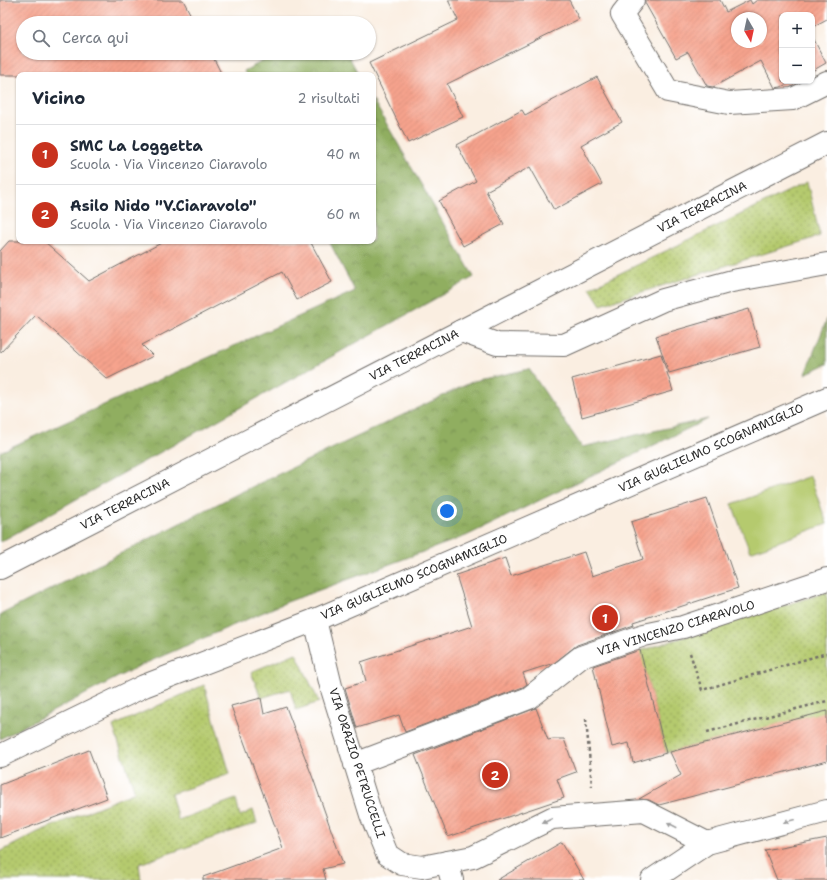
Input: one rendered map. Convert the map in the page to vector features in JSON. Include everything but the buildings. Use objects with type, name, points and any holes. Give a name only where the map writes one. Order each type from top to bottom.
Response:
[{"type":"street","points":[[633,0],[622,14],[668,91],[729,103],[793,98],[827,82]]},
{"type":"street","name":"VIA TERRACINA","points":[[0,568],[827,143]]},
{"type":"street","points":[[461,331],[497,344],[564,345],[663,300],[732,281],[827,264]]},
{"type":"street","name":"VIA GUGLIELMO SCOGNAMIGLIO","points":[[0,756],[144,686],[315,620],[827,398]]},
{"type":"street","name":"VIA VINCENZO CIARAVOLO","points":[[355,764],[529,698],[581,657],[644,635],[683,627],[827,579]]},
{"type":"street","name":"VIA ORAZIO PETRUCCELLI","points":[[315,620],[331,686],[371,814],[387,854],[402,864],[450,871],[473,857],[552,818],[644,811],[707,843]]},
{"type":"street","points":[[652,880],[707,843],[827,810]]},
{"type":"street","points":[[425,880],[450,871]]},
{"type":"path","points":[[683,627],[702,690],[827,653]]},
{"type":"path","points":[[707,732],[827,701]]},
{"type":"path","points":[[586,719],[594,815]]},
{"type":"green space","points":[[265,60],[351,60],[357,72],[244,72]]},
{"type":"green space","points":[[376,105],[474,277],[0,542],[0,452],[355,291],[331,244],[376,244]]},
{"type":"green space","points":[[807,182],[820,236],[601,305],[590,288]]},
{"type":"green space","points":[[827,319],[827,364],[805,374]]},
{"type":"green space","points":[[529,369],[582,447],[708,419],[466,536],[287,602],[137,667],[0,739],[0,615],[239,493],[474,381]]},
{"type":"green space","points":[[810,476],[827,524],[750,552],[732,504]]},
{"type":"green space","points":[[827,592],[827,712],[666,753],[644,667],[621,657]]},
{"type":"green space","points":[[296,653],[319,702],[296,710],[290,689],[261,698],[251,672]]},
{"type":"green space","points":[[204,685],[230,774],[171,794],[178,820],[236,799],[240,816],[253,810],[257,823],[139,864],[141,880],[0,880],[0,852],[38,832],[135,792],[113,726]]},
{"type":"place","name":"SMC La Loggetta","points":[[605,618]]},
{"type":"place","name":"Asilo Nido \"V.Ciaravolo\"","points":[[495,775]]}]
